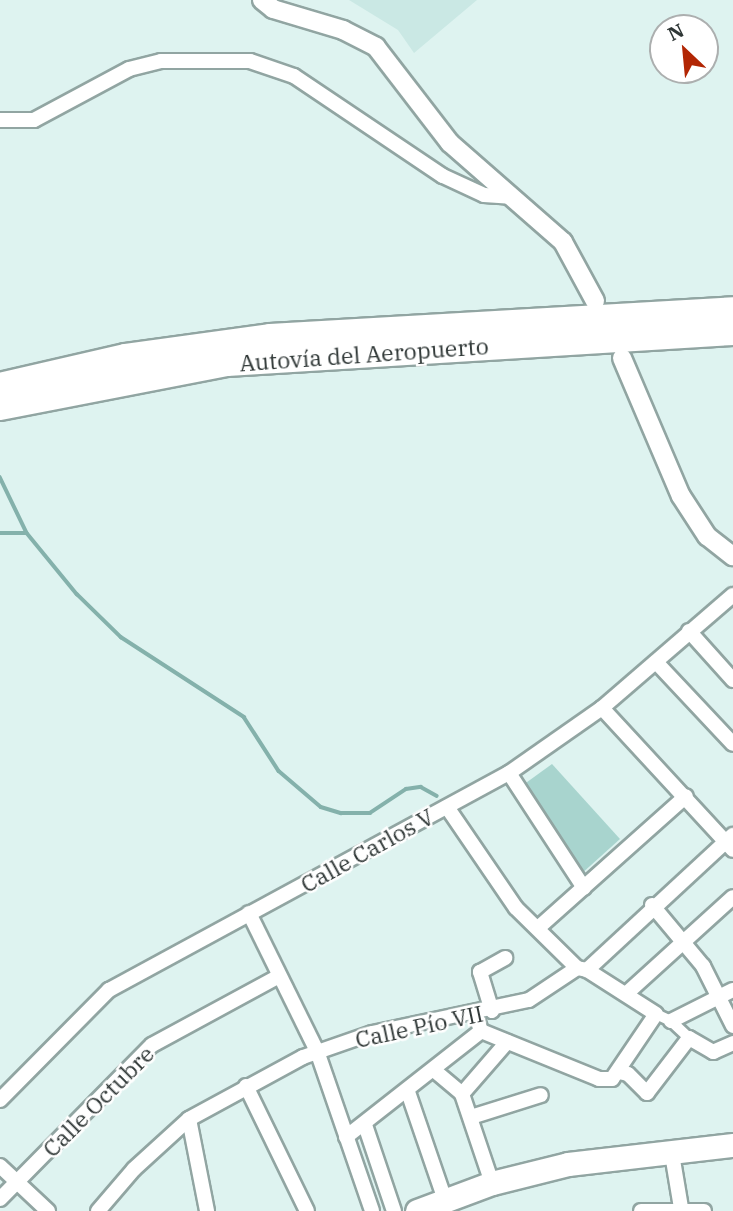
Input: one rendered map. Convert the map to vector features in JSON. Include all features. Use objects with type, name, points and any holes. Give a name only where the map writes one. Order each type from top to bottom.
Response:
[{"type":"highway","name":"Autovía del Aeropuerto","points":[[0,386],[127,357],[270,337],[733,310]]},
{"type":"highway","name":"Autovía del Aeropuerto","points":[[0,407],[228,363],[733,332]]},
{"type":"main road","points":[[417,1211],[492,1183],[568,1164],[733,1145]]},
{"type":"street","points":[[261,0],[273,9],[343,30],[376,47],[450,143],[564,242],[595,301]]},
{"type":"street","points":[[0,120],[34,120],[129,69],[161,61],[250,61],[294,76],[443,176],[484,195],[510,197]]},
{"type":"street","points":[[622,358],[681,496],[707,536],[733,556]]},
{"type":"street","name":"Calle Carlos V","points":[[0,1100],[109,990],[509,773],[602,708],[733,595]]},
{"type":"street","points":[[689,631],[733,680]]},
{"type":"street","points":[[656,662],[733,744]]},
{"type":"street","points":[[602,708],[731,842]]},
{"type":"street","points":[[509,773],[584,888]]},
{"type":"street","points":[[538,928],[686,796]]},
{"type":"street","points":[[447,807],[505,894],[582,969],[671,1021],[689,1038],[713,1052],[733,1043]]},
{"type":"street","name":"Calle Pío VII","points":[[98,1211],[134,1169],[189,1119],[246,1086],[317,1051],[372,1034],[492,1011],[529,1000],[582,969],[652,905],[731,842]]},
{"type":"street","points":[[626,994],[733,897]]},
{"type":"street","points":[[652,905],[726,993],[733,1026]]},
{"type":"street","points":[[249,914],[317,1051],[372,1211]]},
{"type":"street","points":[[492,1011],[480,972],[505,958]]},
{"type":"street","name":"Calle Octubre","points":[[0,1199],[152,1045],[279,976]]},
{"type":"street","points":[[671,1021],[726,993]]},
{"type":"street","points":[[476,1014],[481,1031]]},
{"type":"street","points":[[481,1031],[599,1079],[612,1079],[656,1014]]},
{"type":"street","points":[[346,1137],[435,1071],[481,1031]]},
{"type":"street","points":[[619,1072],[628,1074],[648,1094],[689,1038]]},
{"type":"street","points":[[463,1094],[507,1042]]},
{"type":"street","points":[[435,1071],[463,1094],[492,1183]]},
{"type":"street","points":[[246,1086],[307,1211]]},
{"type":"street","points":[[408,1091],[445,1200]]},
{"type":"street","points":[[471,1117],[541,1096]]},
{"type":"street","points":[[189,1119],[207,1211]]},
{"type":"street","points":[[365,1125],[394,1211]]},
{"type":"street","points":[[672,1154],[681,1208]]},
{"type":"street","points":[[0,1166],[48,1211]]},
{"type":"street","points":[[641,1211],[681,1208],[704,1211]]},
{"type":"shaded area","points":[[349,0],[477,0],[414,53],[398,30]]},
{"type":"shaded area","points":[[552,764],[620,839],[580,875],[523,785]]},
{"type":"waterway","points":[[0,477],[27,533],[77,594],[121,637],[244,717],[279,771],[321,807],[341,813],[370,813],[406,789],[421,787],[437,796]]},
{"type":"waterway","points":[[0,533],[26,533]]}]
